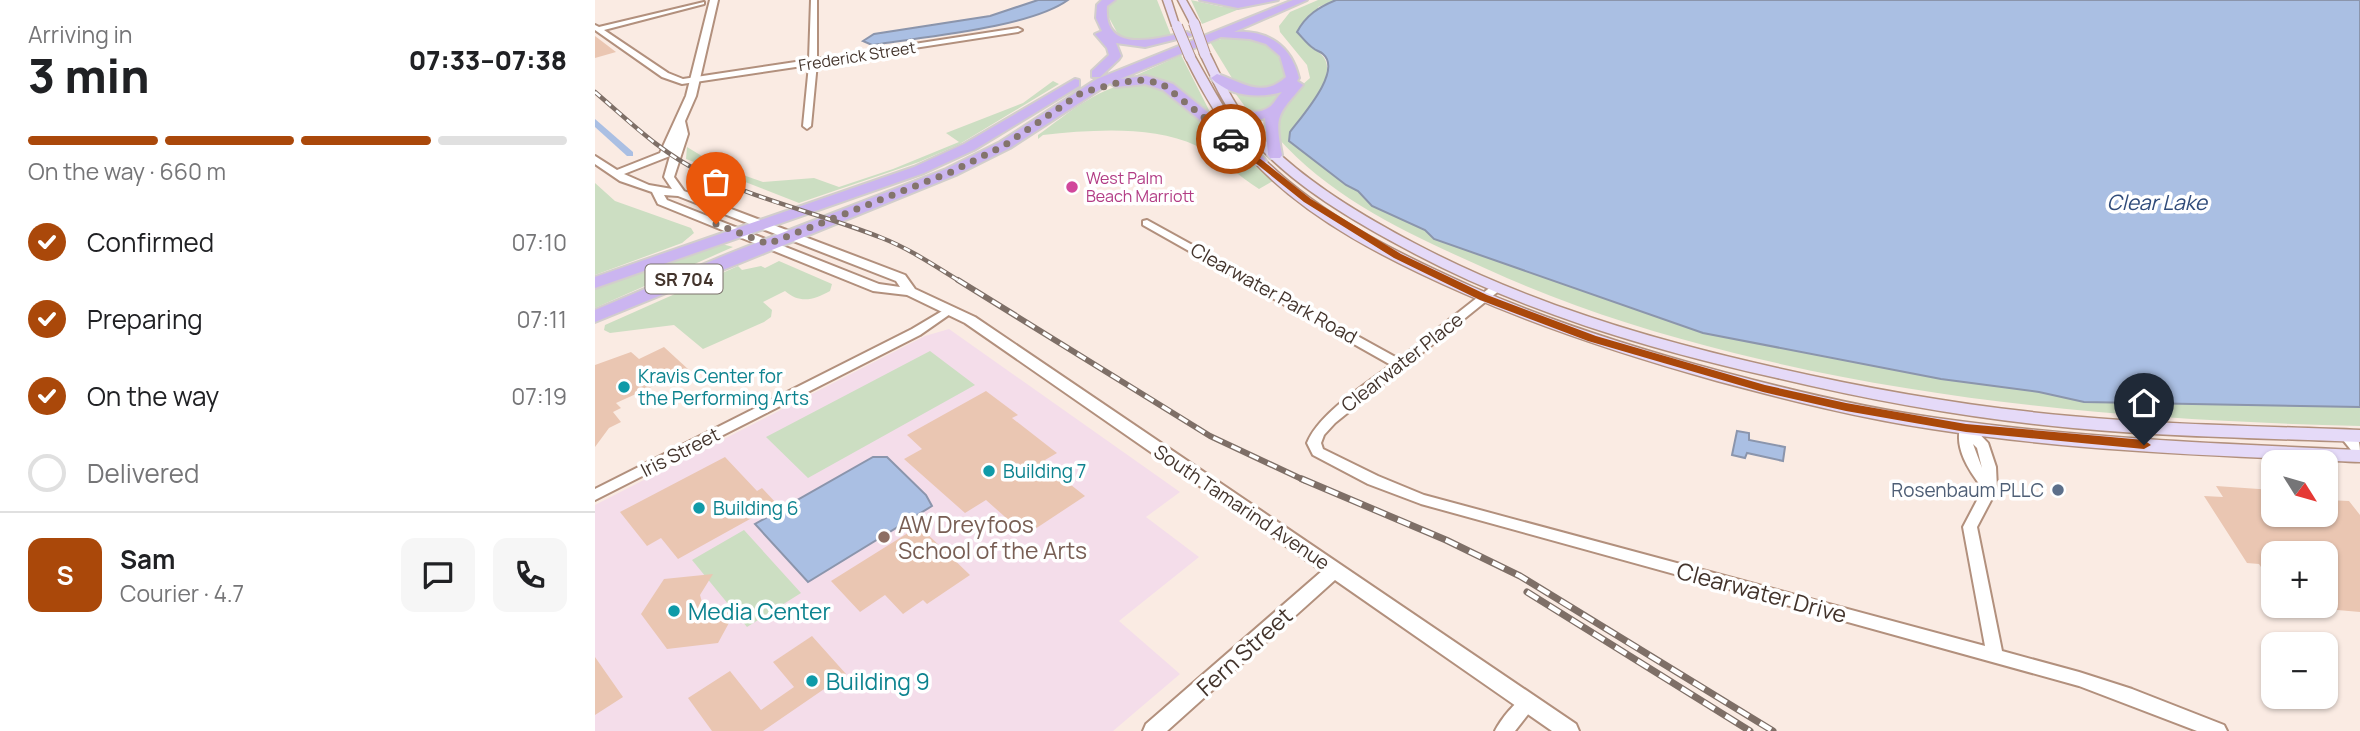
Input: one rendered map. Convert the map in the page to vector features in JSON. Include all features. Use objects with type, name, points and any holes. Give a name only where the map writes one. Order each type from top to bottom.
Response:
[{"type":"main road","points":[[1095,74],[1115,56],[1113,47],[1099,32],[1093,17],[1094,5],[1101,0]]},
{"type":"main road","points":[[1110,0],[1102,5],[1100,14],[1116,40],[1146,43],[1234,34],[1261,36],[1276,46],[1286,59],[1293,78],[1275,90],[1249,92],[1237,90],[1217,78]]},
{"type":"main road","points":[[1167,0],[1177,26],[1205,54],[1228,101],[1240,118],[1275,155],[1326,195],[1384,232],[1490,292],[1717,359],[1882,397],[2092,424],[2354,436]]},
{"type":"main road","points":[[1182,0],[1192,40],[1220,114],[1259,161]]},
{"type":"main road","points":[[1205,0],[1238,5],[1273,0]]},
{"type":"main road","name":"SR 704","points":[[595,317],[779,237],[951,172],[1019,135],[1081,93],[1280,0]]},
{"type":"main road","points":[[1220,114],[1240,118],[1258,116],[1273,110],[1300,82],[1303,74],[1293,55],[1272,31],[1273,23],[1279,15],[1304,0]]},
{"type":"main road","name":"SR 704","points":[[595,283],[919,170],[960,152],[1037,105],[1095,74],[1304,0]]},
{"type":"main road","points":[[1081,93],[1127,80],[1161,83],[1308,201],[1364,237],[1618,347],[1763,388],[1846,407],[1966,428],[2144,445],[2360,454]]},
{"type":"main road","points":[[1019,135],[1014,131],[1015,128],[1037,105]]},
{"type":"main road","points":[[1273,110],[1269,129],[1275,155]]},
{"type":"main road","points":[[779,237],[796,223],[962,158],[998,130]]},
{"type":"main road","points":[[1965,409],[1966,428]]},
{"type":"street","points":[[596,28],[700,1],[714,0],[695,82],[681,122],[672,134],[664,156]]},
{"type":"street","points":[[807,126],[813,64],[814,0]]},
{"type":"street","points":[[596,28],[665,75],[683,82],[695,82]]},
{"type":"street","name":"Frederick Street","points":[[695,82],[1018,30]]},
{"type":"street","points":[[680,193],[669,177],[683,135],[681,122]]},
{"type":"street","points":[[616,174],[680,147]]},
{"type":"street","points":[[595,159],[616,174],[657,192]]},
{"type":"street","name":"South Tamarind Avenue","points":[[910,292],[901,278],[779,237],[735,232],[662,202],[657,192],[680,193],[759,224],[779,237],[877,288],[910,292],[970,320],[1569,731]]},
{"type":"street","name":"Clearwater Park Road","points":[[1147,223],[1400,365]]},
{"type":"street","name":"Clearwater Place","points":[[1314,443],[1318,433],[1329,420],[1490,292]]},
{"type":"street","name":"Iris Street","points":[[595,495],[916,332],[949,310]]},
{"type":"street","points":[[1966,428],[1965,444],[1972,466],[1990,489],[1970,527],[1995,656]]},
{"type":"street","points":[[2354,436],[2360,454]]},
{"type":"street","name":"Clearwater Drive","points":[[1314,443],[1318,452],[1326,457],[1422,499],[1995,656],[2132,696],[2218,731]]},
{"type":"street","name":"Fern Street","points":[[1153,731],[1335,570]]},
{"type":"street","points":[[1504,731],[1528,703]]},
{"type":"shaded area","name":"AW Dreyfoos School of the Arts","points":[[949,329],[1180,492],[1146,517],[1199,557],[1119,621],[1180,674],[1113,731],[595,731],[595,505],[925,336]]},
{"type":"green space","points":[[1116,0],[1157,0],[1171,35],[1143,42],[1120,38],[1106,12],[1108,4]]},
{"type":"green space","points":[[1191,0],[1223,7],[1247,6],[1202,24]]},
{"type":"green space","points":[[1318,0],[1336,0],[1318,7],[1313,49],[1323,57],[1327,66],[1326,77],[1321,89],[1290,132],[1289,141],[1346,185],[1358,191],[1372,206],[1425,230],[1434,239],[1703,333],[2084,402],[2360,407],[2360,426],[2123,414],[2045,407],[1889,385],[1811,371],[1703,345],[1610,317],[1519,283],[1432,244],[1376,215],[1323,180],[1277,137],[1282,111],[1310,78],[1307,65],[1280,32],[1279,26],[1290,12]]},
{"type":"green space","points":[[1229,37],[1263,39],[1282,62],[1287,79],[1274,86],[1262,88],[1235,83],[1210,42]]},
{"type":"green space","points":[[1181,55],[1212,116],[1174,88],[1153,80],[1128,79]]},
{"type":"green space","points":[[1053,81],[1059,84],[958,145],[919,162],[799,203],[686,159],[687,147],[720,167],[763,182],[814,178],[839,187],[893,169],[959,142],[946,133],[1023,103]]},
{"type":"green space","points":[[1141,81],[1163,88],[1273,181],[1259,189],[1205,150],[1179,139],[1160,135],[1101,131],[1043,135],[1038,139],[1038,135],[1086,101],[1112,88]]},
{"type":"green space","points":[[1287,88],[1270,106],[1255,113],[1249,112],[1235,93],[1260,96]]},
{"type":"green space","points":[[595,183],[615,201],[691,228],[694,233],[682,243],[595,275]]},
{"type":"green space","points":[[722,244],[733,247],[595,308],[595,288],[701,249]]},
{"type":"green space","points":[[779,261],[832,284],[830,291],[818,297],[802,299],[785,291],[763,302],[772,310],[771,317],[764,322],[703,349],[674,325],[610,333],[604,330],[605,325],[738,266],[742,270],[761,266],[765,268]]},
{"type":"green space","points":[[930,351],[975,385],[808,478],[766,437]]},
{"type":"green space","points":[[744,530],[801,593],[747,627],[692,560]]},
{"type":"water","points":[[1038,0],[1068,0],[1028,18],[1002,24],[872,45],[863,41],[874,34],[990,16]]},
{"type":"water","name":"Clear Lake","points":[[1336,0],[2360,0],[2360,407],[2084,402],[2039,392],[1941,379],[1703,333],[1434,239],[1425,230],[1372,206],[1358,191],[1346,185],[1289,141],[1290,132],[1318,94],[1328,71],[1328,62],[1323,54],[1297,32],[1313,12]]},
{"type":"water","points":[[1737,431],[1749,433],[1749,440],[1785,447],[1783,461],[1747,453],[1745,458],[1732,455]]},
{"type":"water","points":[[873,457],[887,457],[926,495],[932,506],[808,582],[755,524]]},
{"type":"building","points":[[595,36],[616,52],[595,58]]},
{"type":"building","name":"Kravis Center for the Performing Arts","points":[[664,347],[689,370],[616,403],[621,408],[613,412],[621,422],[609,428],[595,447],[595,365],[631,352],[639,359]]},
{"type":"building","name":"Building 7","points":[[986,391],[1018,415],[1012,418],[1057,453],[1045,460],[1074,483],[1071,485],[1085,496],[1032,531],[1018,520],[1013,524],[986,500],[965,513],[904,459],[922,449],[907,435]]},
{"type":"building","name":"Building 6","points":[[725,457],[757,491],[762,488],[777,504],[678,559],[661,538],[647,546],[620,512]]},
{"type":"building","points":[[2216,486],[2261,489],[2261,527],[2338,527],[2338,501],[2349,501],[2360,515],[2360,612],[2338,610],[2338,541],[2261,541],[2261,567],[2259,564],[2247,563],[2204,496],[2223,497]]},
{"type":"building","points":[[919,526],[970,575],[927,604],[923,600],[903,614],[885,595],[860,612],[831,581]]},
{"type":"building","name":"Media Center","points":[[713,574],[700,595],[705,613],[736,610],[718,643],[667,649],[641,614],[664,579]]},
{"type":"building","name":"Building 9","points":[[812,636],[846,674],[763,731],[712,731],[688,698],[730,671],[761,710],[794,687],[773,662]]},
{"type":"building","points":[[595,657],[623,697],[595,715]]},
{"type":"waterway","points":[[595,122],[630,154]]},
{"type":"railway","points":[[595,92],[659,146],[701,172],[745,191],[882,238],[961,282]]},
{"type":"railway","points":[[958,280],[1210,436],[1306,481]]},
{"type":"railway","points":[[1302,479],[1446,540],[1520,576],[1773,731]]},
{"type":"railway","points":[[1527,592],[1750,731]]},
{"type":"way so far","points":[[716,224],[768,244],[951,172],[1005,145],[1081,93],[1127,80],[1161,83],[1231,139]]},
{"type":"place","name":"West Palm Beach Marriott","points":[[1072,187]]},
{"type":"place","name":"Kravis Center for the Performing Arts","points":[[624,387]]},
{"type":"place","name":"Building 7","points":[[989,471]]},
{"type":"place","name":"Rosenbaum PLLC","points":[[2058,490]]},
{"type":"place","name":"Building 6","points":[[699,508]]},
{"type":"place","name":"AW Dreyfoos School of the Arts","points":[[884,537]]},
{"type":"place","name":"Media Center","points":[[674,611]]},
{"type":"place","name":"Building 9","points":[[812,681]]},
{"type":"route","points":[[1231,139],[1308,201],[1398,256],[1483,297],[1542,321],[1630,351],[1814,401],[1943,425],[2144,445]]}]
